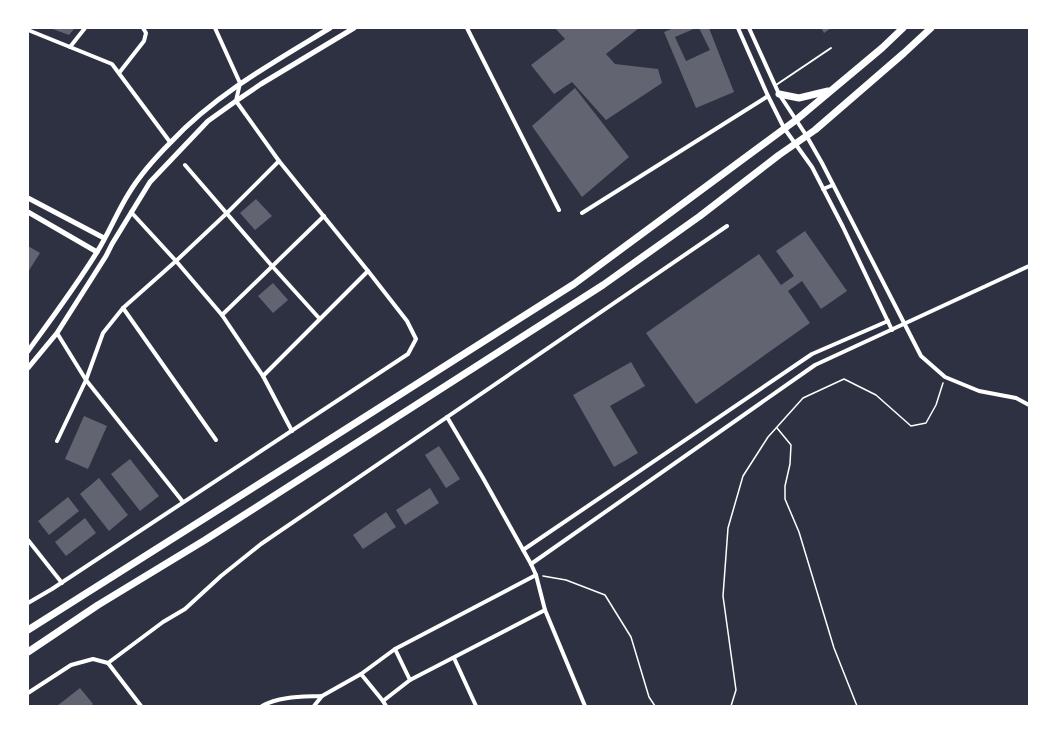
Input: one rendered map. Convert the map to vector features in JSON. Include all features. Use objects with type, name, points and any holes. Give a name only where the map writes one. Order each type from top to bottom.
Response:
[{"type":"highway","points":[[28,630],[574,284],[796,120],[882,48],[903,28]]},
{"type":"highway","points":[[28,652],[98,605],[205,540],[603,285],[700,216],[806,136],[904,53],[931,28]]},
{"type":"highway","points":[[779,94],[799,98],[832,90]]},
{"type":"street","points":[[70,47],[85,28]]},
{"type":"street","points":[[119,73],[145,39],[146,33],[143,28]]},
{"type":"street","points":[[28,603],[62,583],[408,354],[416,339],[407,321],[279,161],[236,101],[240,83],[215,28]]},
{"type":"street","points":[[28,351],[97,252],[129,192],[170,142],[188,124],[240,83],[330,28]]},
{"type":"street","points":[[28,368],[57,333],[106,256],[150,182],[168,162],[208,122],[236,101],[354,28]]},
{"type":"street","points":[[467,28],[559,210]]},
{"type":"street","points":[[738,28],[784,128],[812,167],[843,227],[892,330]]},
{"type":"street","points":[[749,28],[779,94],[822,163],[921,356],[945,377],[979,391],[1016,398],[1029,405]]},
{"type":"street","points":[[28,30],[112,64],[170,142]]},
{"type":"street","points":[[582,213],[768,96]]},
{"type":"street","points":[[57,441],[86,380],[103,333],[123,308],[227,213],[279,161]]},
{"type":"street","points":[[185,165],[319,318]]},
{"type":"street","points":[[823,190],[833,185]]},
{"type":"street","points":[[28,198],[104,238]]},
{"type":"street","points":[[28,212],[97,252]]},
{"type":"street","points":[[131,212],[176,261],[222,315],[263,376],[292,431]]},
{"type":"street","points":[[222,315],[324,216]]},
{"type":"street","points":[[108,663],[164,622],[185,609],[221,576],[261,544],[727,226]]},
{"type":"street","points":[[531,564],[815,365],[1029,266]]},
{"type":"street","points":[[263,376],[319,318],[368,271]]},
{"type":"street","points":[[123,308],[216,440]]},
{"type":"street","points":[[523,550],[812,354],[888,321]]},
{"type":"street","points":[[57,333],[86,380],[183,502]]},
{"type":"street","points":[[447,417],[531,564],[536,575],[545,610],[585,706]]},
{"type":"street","points":[[28,540],[62,583]]},
{"type":"street","points":[[314,706],[322,696],[361,674],[395,649],[536,575]]},
{"type":"street","points":[[361,674],[385,704],[410,680],[545,610]]},
{"type":"street","points":[[395,649],[410,680]]},
{"type":"street","points":[[28,693],[71,665],[93,658],[108,663],[141,706]]},
{"type":"street","points":[[454,658],[476,706]]},
{"type":"street","points":[[262,706],[269,702],[292,697],[322,696]]},
{"type":"lane","points":[[775,86],[831,48]]},
{"type":"path","points":[[731,706],[736,690],[722,596],[728,528],[743,476],[768,437],[803,398],[844,379],[876,395],[911,426],[926,423],[936,405],[945,377]]},
{"type":"path","points":[[777,428],[791,445],[790,464],[785,486],[785,499],[801,540],[834,648],[858,706]]},
{"type":"path","points":[[536,575],[566,580],[605,595],[631,637],[649,697],[655,706]]},
{"type":"building","points":[[50,28],[75,28],[69,35]]},
{"type":"building","points":[[555,28],[639,28],[606,54],[615,64],[658,69],[662,83],[606,120],[572,82],[554,94],[531,65],[565,39]]},
{"type":"building","points":[[674,28],[696,28],[675,37],[686,61],[710,50],[699,28],[709,28],[734,92],[696,108],[664,32]]},
{"type":"building","points":[[821,28],[831,28],[824,33]]},
{"type":"building","points":[[575,88],[629,157],[582,197],[532,126]]},
{"type":"building","points":[[256,199],[272,216],[255,230],[240,213]]},
{"type":"building","points":[[805,231],[847,291],[821,309],[802,281],[788,291],[810,323],[696,404],[646,333],[759,254],[781,285],[794,276],[776,251]]},
{"type":"building","points":[[28,246],[40,253],[28,272]]},
{"type":"building","points":[[273,283],[288,300],[273,313],[258,296]]},
{"type":"building","points":[[631,362],[645,386],[610,406],[638,453],[614,467],[573,395]]},
{"type":"building","points":[[84,416],[107,426],[88,469],[65,459]]},
{"type":"building","points":[[439,446],[460,479],[446,488],[425,455]]},
{"type":"building","points":[[130,459],[159,496],[140,511],[111,474]]},
{"type":"building","points":[[99,478],[128,515],[109,531],[80,494]]},
{"type":"building","points":[[430,488],[439,503],[405,525],[396,510]]},
{"type":"building","points":[[68,497],[79,511],[49,535],[38,521]]},
{"type":"building","points":[[386,512],[396,527],[363,549],[353,535]]},
{"type":"building","points":[[85,518],[96,533],[66,556],[55,542]]},
{"type":"building","points":[[80,688],[93,704],[91,706],[57,706]]}]
